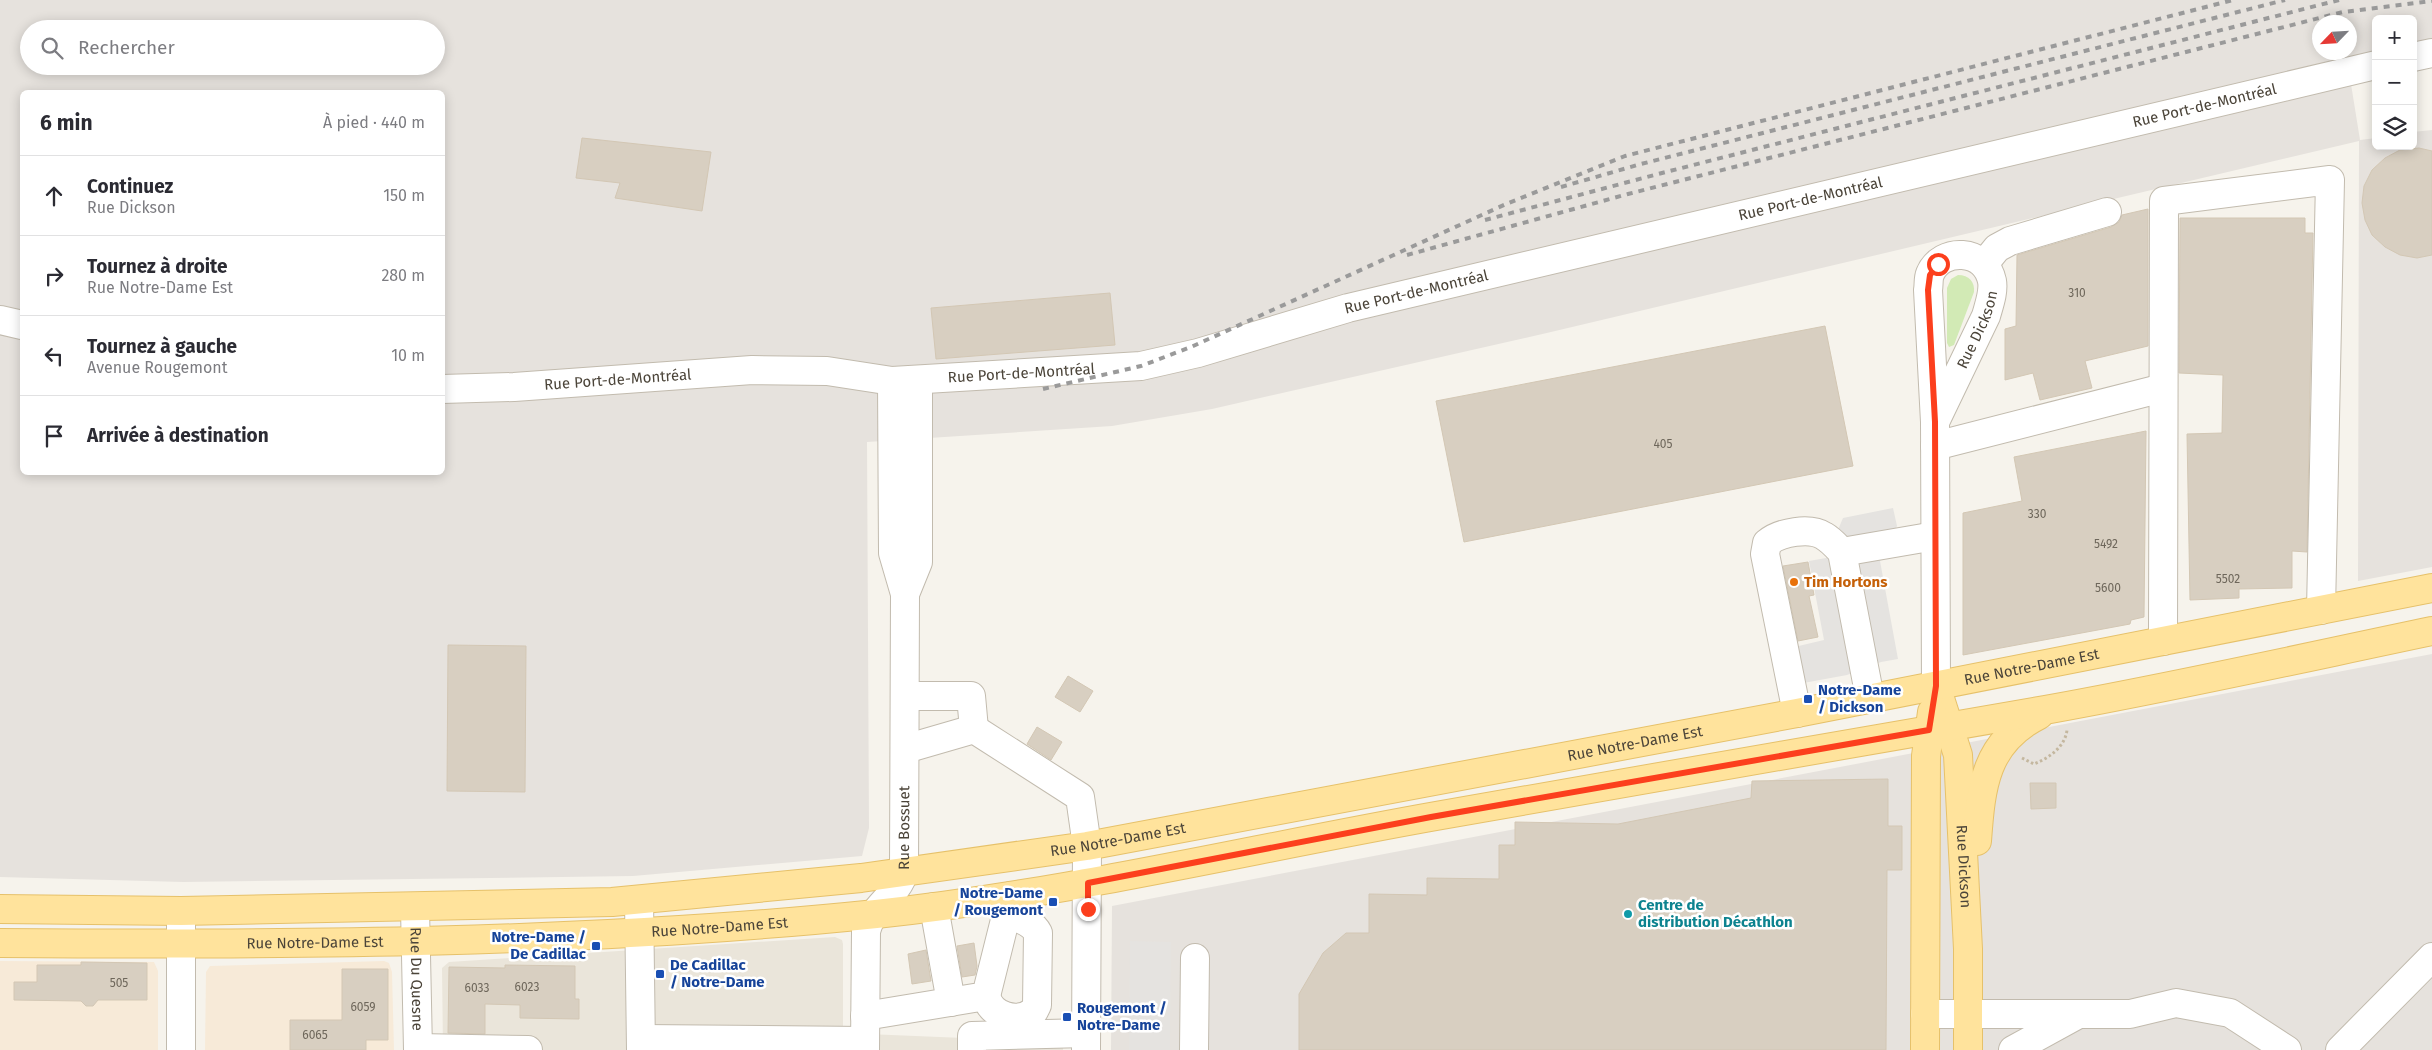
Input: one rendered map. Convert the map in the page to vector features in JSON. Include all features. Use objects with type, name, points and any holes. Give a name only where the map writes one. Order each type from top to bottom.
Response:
[{"type":"main road","name":"Rue Notre-Dame Est","points":[[0,909],[181,912],[415,908],[639,900],[861,878],[1088,846],[1425,784],[2432,588]]},
{"type":"main road","name":"Rue Notre-Dame Est","points":[[0,942],[181,944],[416,940],[640,932],[872,914],[934,907],[1010,905],[1088,883],[1431,817],[1939,728],[2059,717],[2432,631]]},
{"type":"main road","name":"Rue Dickson","points":[[1924,1050],[1926,756],[1939,728],[1936,686]]},
{"type":"main road","points":[[1968,949],[1979,811],[1987,773],[2000,744],[2018,726],[2059,717]]},
{"type":"main road","name":"Rue Dickson","points":[[1939,728],[1958,755],[1968,949],[1968,1050]]},
{"type":"main road","points":[[1425,784],[1431,817]]},
{"type":"street","points":[[2417,55],[2432,53]]},
{"type":"street","name":"Rue Port-de-Montréal","points":[[445,389],[514,387],[752,370],[828,371],[905,380],[1141,366],[1198,353],[1348,308],[2372,66]]},
{"type":"street","points":[[2163,641],[2164,201],[2330,180],[2321,610]]},
{"type":"street","points":[[1984,264],[1998,248],[2010,241],[2107,212]]},
{"type":"street","name":"Rue Dickson","points":[[1935,434],[1986,316],[1991,298],[1993,282],[1987,268],[1978,258],[1964,254],[1938,264],[1930,275],[1928,290],[1935,434],[1936,686]]},
{"type":"street","points":[[0,320],[20,325]]},
{"type":"street","name":"Rue Bossuet","points":[[865,1036],[864,943],[868,922],[872,914],[894,893],[904,872],[906,594],[893,553],[905,380]]},
{"type":"street","points":[[1935,434],[2163,388]]},
{"type":"street","points":[[1797,713],[1765,548],[1773,538],[1808,531],[1824,536],[1842,552],[1870,698]]},
{"type":"street","points":[[1842,552],[1935,536]]},
{"type":"street","points":[[905,696],[971,696],[974,728]]},
{"type":"street","points":[[906,749],[974,728]]},
{"type":"street","points":[[972,1050],[972,1036],[1086,1042],[1088,883],[1088,846],[1080,797],[974,728]]},
{"type":"street","points":[[639,900],[641,1045],[753,1045],[865,1036],[951,1002],[986,996]]},
{"type":"street","points":[[1010,905],[1035,927],[1038,932],[1037,1005],[1034,1011],[1023,1016],[999,1015],[992,1010],[986,996],[1010,905]]},
{"type":"street","points":[[934,907],[951,1002]]},
{"type":"street","name":"Rue Du Quesne","points":[[415,908],[418,1049]]},
{"type":"street","points":[[181,912],[181,1050]]},
{"type":"street","points":[[2340,1050],[2432,957]]},
{"type":"street","points":[[1194,1050],[1195,958]]},
{"type":"street","points":[[1925,1014],[2130,1014],[2176,1003],[2230,1013],[2287,1050]]},
{"type":"street","points":[[2013,1050],[2078,1014]]},
{"type":"street","points":[[418,1049],[528,1050]]},
{"type":"path","points":[[2015,755],[2034,764],[2044,760],[2061,745],[2066,735],[2059,717]]},
{"type":"shaded area","points":[[0,0],[2432,0],[2432,66],[2417,69],[2417,15],[2372,15],[2372,79],[2351,84],[2360,140],[2372,138],[2372,150],[2417,150],[2417,132],[2432,130],[2432,567],[2358,581],[2359,141],[1551,332],[1212,409],[1112,426],[867,442],[869,828],[862,856],[633,876],[183,882],[0,877]]},
{"type":"shaded area","points":[[1893,508],[1897,526],[1880,561],[1898,659],[1881,662],[1847,675],[1798,684],[1790,648],[1824,640],[1809,561],[1826,558],[1843,518]]},
{"type":"shaded area","points":[[2432,654],[2432,1050],[1111,1050],[1112,906]]},
{"type":"shaded area","points":[[835,937],[842,940],[843,944],[843,1033],[1063,1042],[1063,1050],[443,1050],[442,968],[449,962]]},
{"type":"shaded area","points":[[1130,941],[1171,942],[1170,1050],[1129,1050]]},
{"type":"shaded area","points":[[0,961],[154,962],[158,971],[158,1050],[0,1050]]},
{"type":"shaded area","points":[[384,961],[389,963],[392,972],[394,1050],[205,1050],[206,972],[210,966]]},
{"type":"green space","points":[[1958,275],[1965,276],[1970,280],[1974,292],[1954,345],[1949,347],[1947,343],[1947,288],[1951,279]]},
{"type":"building","points":[[582,138],[711,152],[702,211],[615,198],[620,183],[576,178]]},
{"type":"building","points":[[2417,148],[2432,151],[2432,255],[2417,258],[2400,255],[2385,247],[2372,235],[2365,220],[2362,203],[2364,186],[2372,170],[2385,158],[2400,150],[2417,150]]},
{"type":"building","points":[[2148,209],[2148,346],[2085,361],[2092,388],[2040,400],[2033,373],[2005,380],[2005,329],[2016,326],[2017,255],[2111,227],[2119,222],[2122,215]]},
{"type":"building","points":[[2180,218],[2305,218],[2305,233],[2313,233],[2307,552],[2292,551],[2292,588],[2239,589],[2239,598],[2190,600],[2187,434],[2222,433],[2223,375],[2179,373]]},
{"type":"building","points":[[1110,293],[1115,345],[936,359],[931,308]]},
{"type":"building","points":[[1825,326],[1853,466],[1464,542],[1436,401]]},
{"type":"building","points":[[2146,431],[2144,617],[2131,620],[2130,624],[1963,655],[1963,513],[2022,501],[2014,457]]},
{"type":"building","name":"Tim Hortons","points":[[1808,562],[1814,595],[1809,596],[1818,637],[1798,641],[1783,566]]},
{"type":"building","points":[[448,645],[526,646],[525,792],[447,791]]},
{"type":"building","points":[[1068,676],[1093,691],[1080,712],[1055,697]]},
{"type":"building","points":[[1037,727],[1062,742],[1051,760],[1027,744]]},
{"type":"building","name":"Centre de distribution Décathlon","points":[[1888,779],[1888,826],[1902,826],[1902,870],[1887,870],[1886,1050],[1299,1050],[1299,994],[1323,953],[1346,933],[1369,933],[1369,894],[1427,895],[1427,878],[1499,879],[1499,845],[1515,845],[1515,822],[1618,824],[1751,798],[1752,781]]},
{"type":"building","points":[[2030,783],[2056,783],[2056,808],[2031,809]]},
{"type":"building","points":[[974,943],[977,966],[975,975],[962,977],[957,946]]},
{"type":"building","points":[[926,950],[931,981],[912,984],[908,954]]},
{"type":"building","points":[[81,962],[147,963],[147,1000],[98,1000],[93,1006],[86,1006],[81,1001],[14,1000],[14,982],[37,982],[37,965],[81,965]]},
{"type":"building","points":[[505,965],[575,966],[575,999],[579,999],[579,1019],[520,1018],[520,1005],[485,1004],[485,1034],[448,1033],[449,967],[505,968]]},
{"type":"building","points":[[342,969],[388,969],[388,1040],[366,1040],[366,1050],[290,1050],[290,1020],[342,1020]]},
{"type":"railway","points":[[1043,389],[1141,366],[1191,347],[1506,204],[1625,156],[2233,0]]},
{"type":"railway","points":[[1561,187],[1641,164],[2285,0]]},
{"type":"railway","points":[[1485,220],[2339,0]]},
{"type":"railway","points":[[1407,255],[1628,194],[2343,12],[2432,1]]},
{"type":"place","name":"Tim Hortons","points":[[1794,582]]},
{"type":"place","name":"Notre-Dame / Dickson","points":[[1808,699]]},
{"type":"place","name":"Notre-Dame / Rougemont","points":[[1053,902]]},
{"type":"place","name":"Centre de distribution Décathlon","points":[[1628,914]]},
{"type":"place","name":"Notre-Dame / De Cadillac","points":[[596,946]]},
{"type":"place","name":"De Cadillac / Notre-Dame","points":[[660,974]]},
{"type":"place","name":"Rougemont / Notre-Dame","points":[[1067,1017]]},
{"type":"route","points":[[1088,909],[1088,883],[1431,817],[1929,730],[1936,686],[1935,422],[1928,290],[1930,275],[1938,264]]}]
